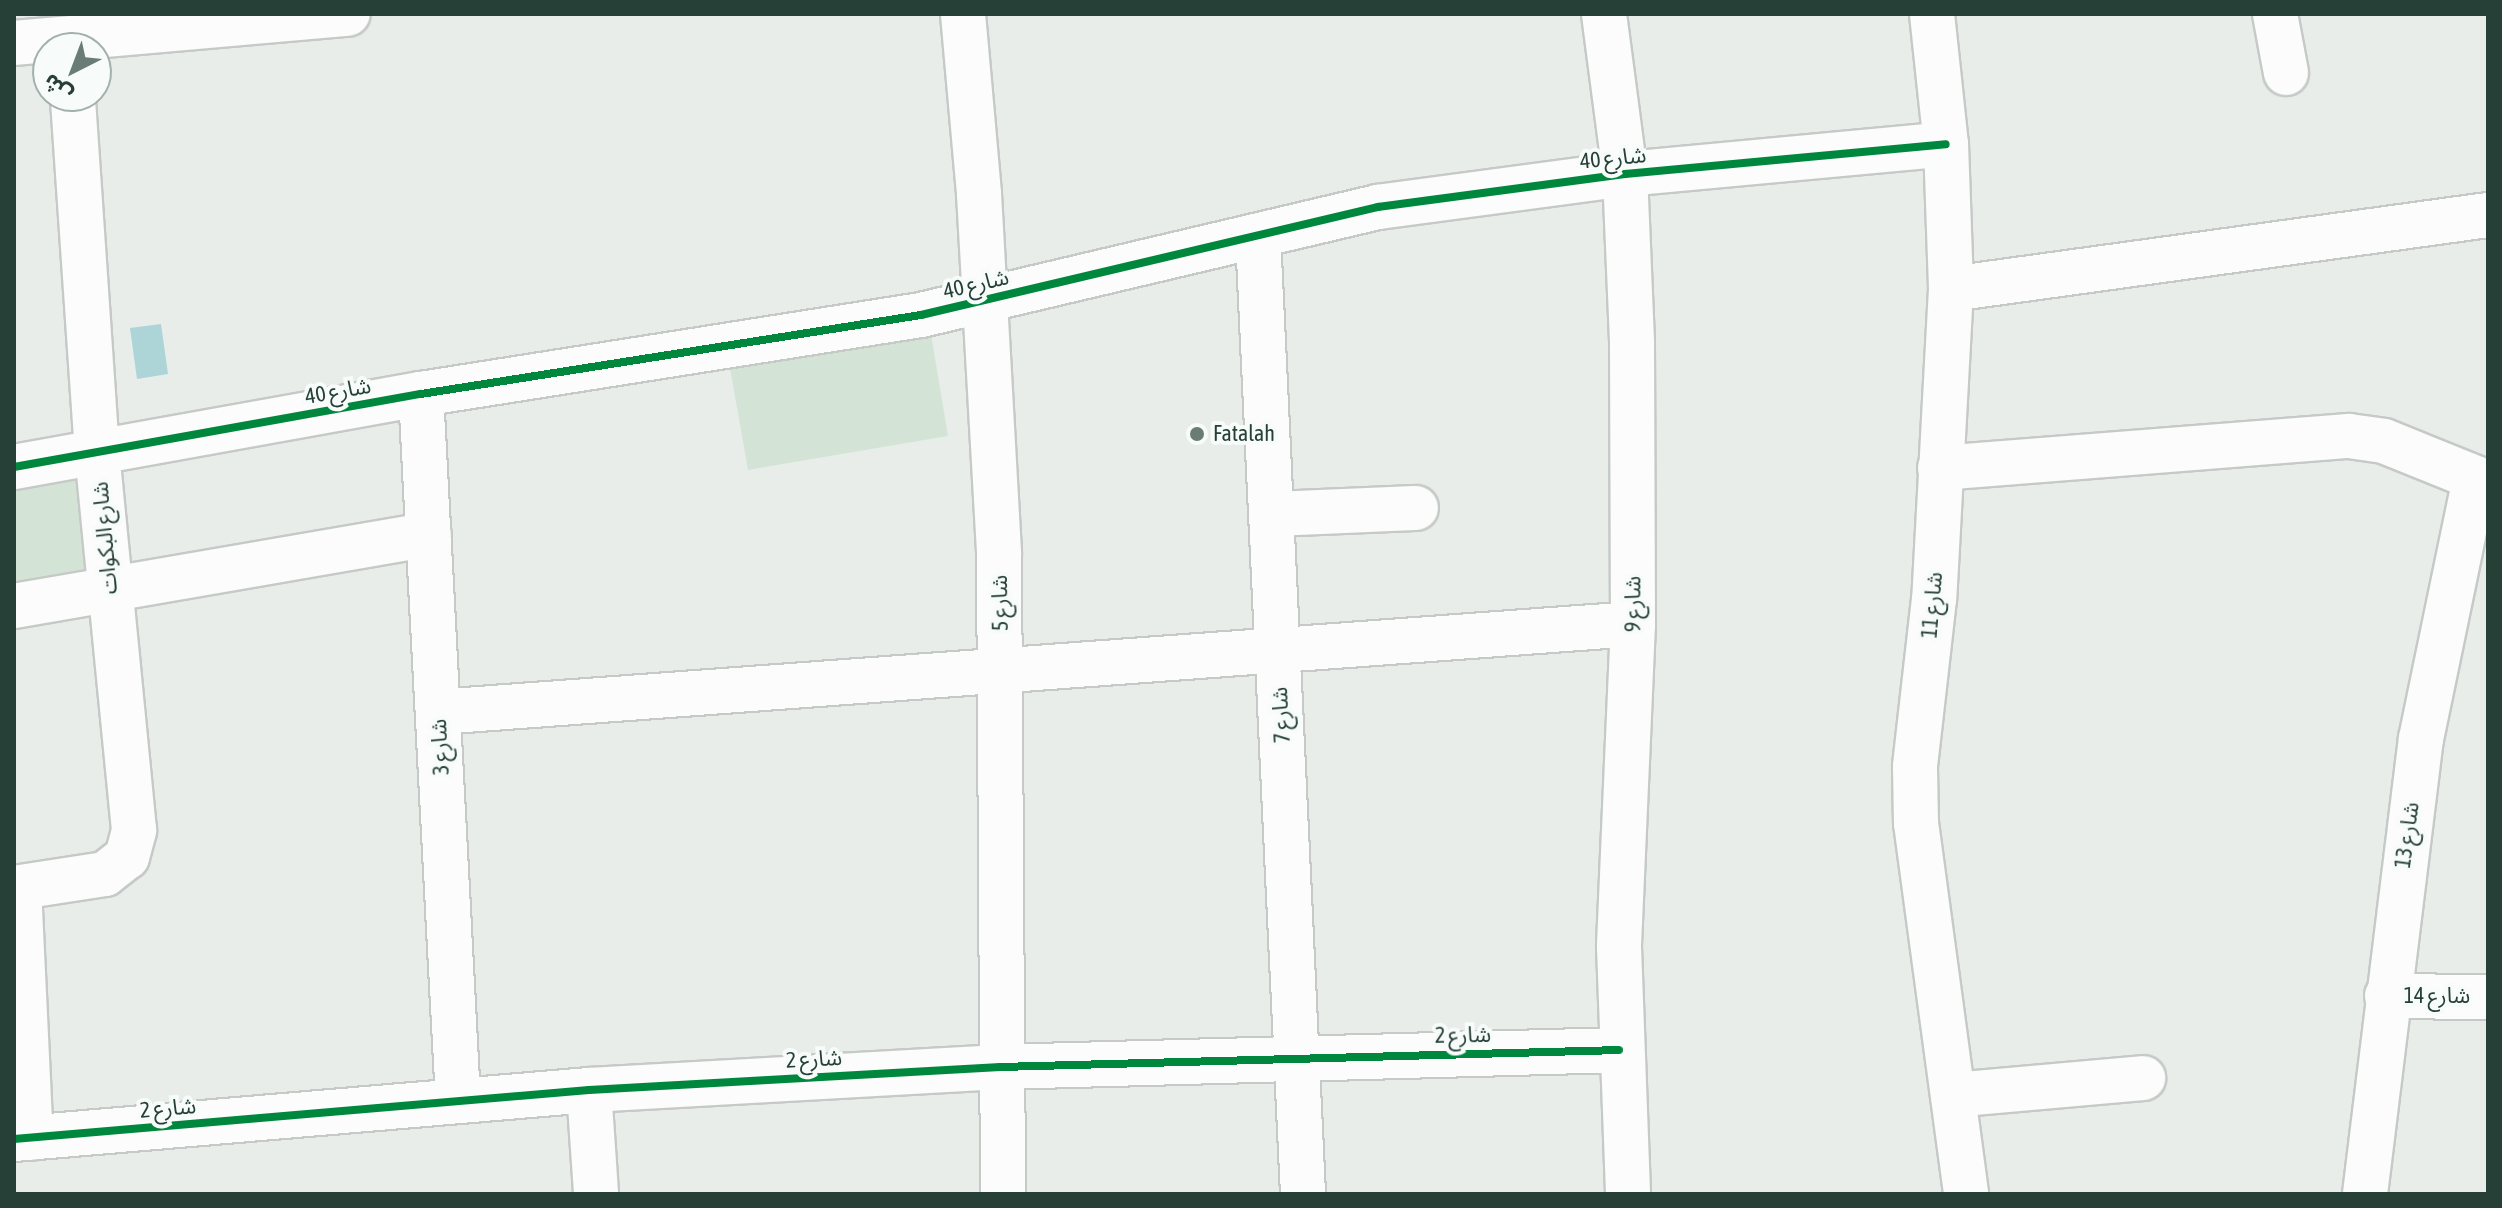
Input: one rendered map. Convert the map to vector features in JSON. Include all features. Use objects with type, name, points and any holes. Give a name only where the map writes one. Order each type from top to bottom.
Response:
[{"type":"street","points":[[84,32],[348,14]]},
{"type":"street","name":"شارع 5","points":[[963,14],[985,302],[1000,671],[1003,1194]]},
{"type":"street","name":"شارع 9","points":[[1604,14],[1625,174],[1632,343],[1633,624],[1619,1050],[1628,1194]]},
{"type":"street","name":"شارع 11","points":[[1932,14],[1946,144],[1951,289],[1934,599],[1915,767],[1916,823],[1966,1194]]},
{"type":"street","points":[[2275,14],[2286,73]]},
{"type":"street","name":"شارع البكوات","points":[[16,888],[105,874],[127,857],[133,844],[97,452],[74,112]]},
{"type":"street","name":"شارع 40","points":[[14,467],[421,394],[985,302],[1378,207],[1625,174],[1946,144]]},
{"type":"street","points":[[1951,289],[2488,215]]},
{"type":"street","name":"شارع 7","points":[[1258,236],[1303,1194]]},
{"type":"street","name":"شارع 3","points":[[421,394],[458,1100]]},
{"type":"street","points":[[1940,468],[2349,436],[2384,441],[2481,481]]},
{"type":"street","name":"شارع 13","points":[[2365,1194],[2421,739],[2481,481]]},
{"type":"street","points":[[1272,514],[1416,508]]},
{"type":"street","points":[[14,606],[429,534]]},
{"type":"street","points":[[438,712],[1633,624]]},
{"type":"street","points":[[16,888],[22,1139]]},
{"type":"street","name":"شارع 14","points":[[2387,996],[2488,997]]},
{"type":"street","name":"شارع 2","points":[[22,1139],[589,1090],[1000,1067],[1297,1056],[1619,1050]]},
{"type":"street","points":[[1953,1095],[2143,1078]]},
{"type":"street","points":[[589,1090],[596,1194]]},
{"type":"green space","points":[[931,334],[948,436],[748,470],[730,368]]},
{"type":"green space","points":[[76,467],[85,576],[14,588],[14,478]]},
{"type":"water","points":[[161,324],[168,374],[137,379],[130,328]]},
{"type":"cycle path","points":[[14,467],[421,394],[921,315],[1378,207],[1625,174],[1946,144]]},
{"type":"cycle path","points":[[14,1139],[589,1090],[1000,1067],[1619,1050]]},
{"type":"place","name":"Fatalah","points":[[1197,434]]}]
